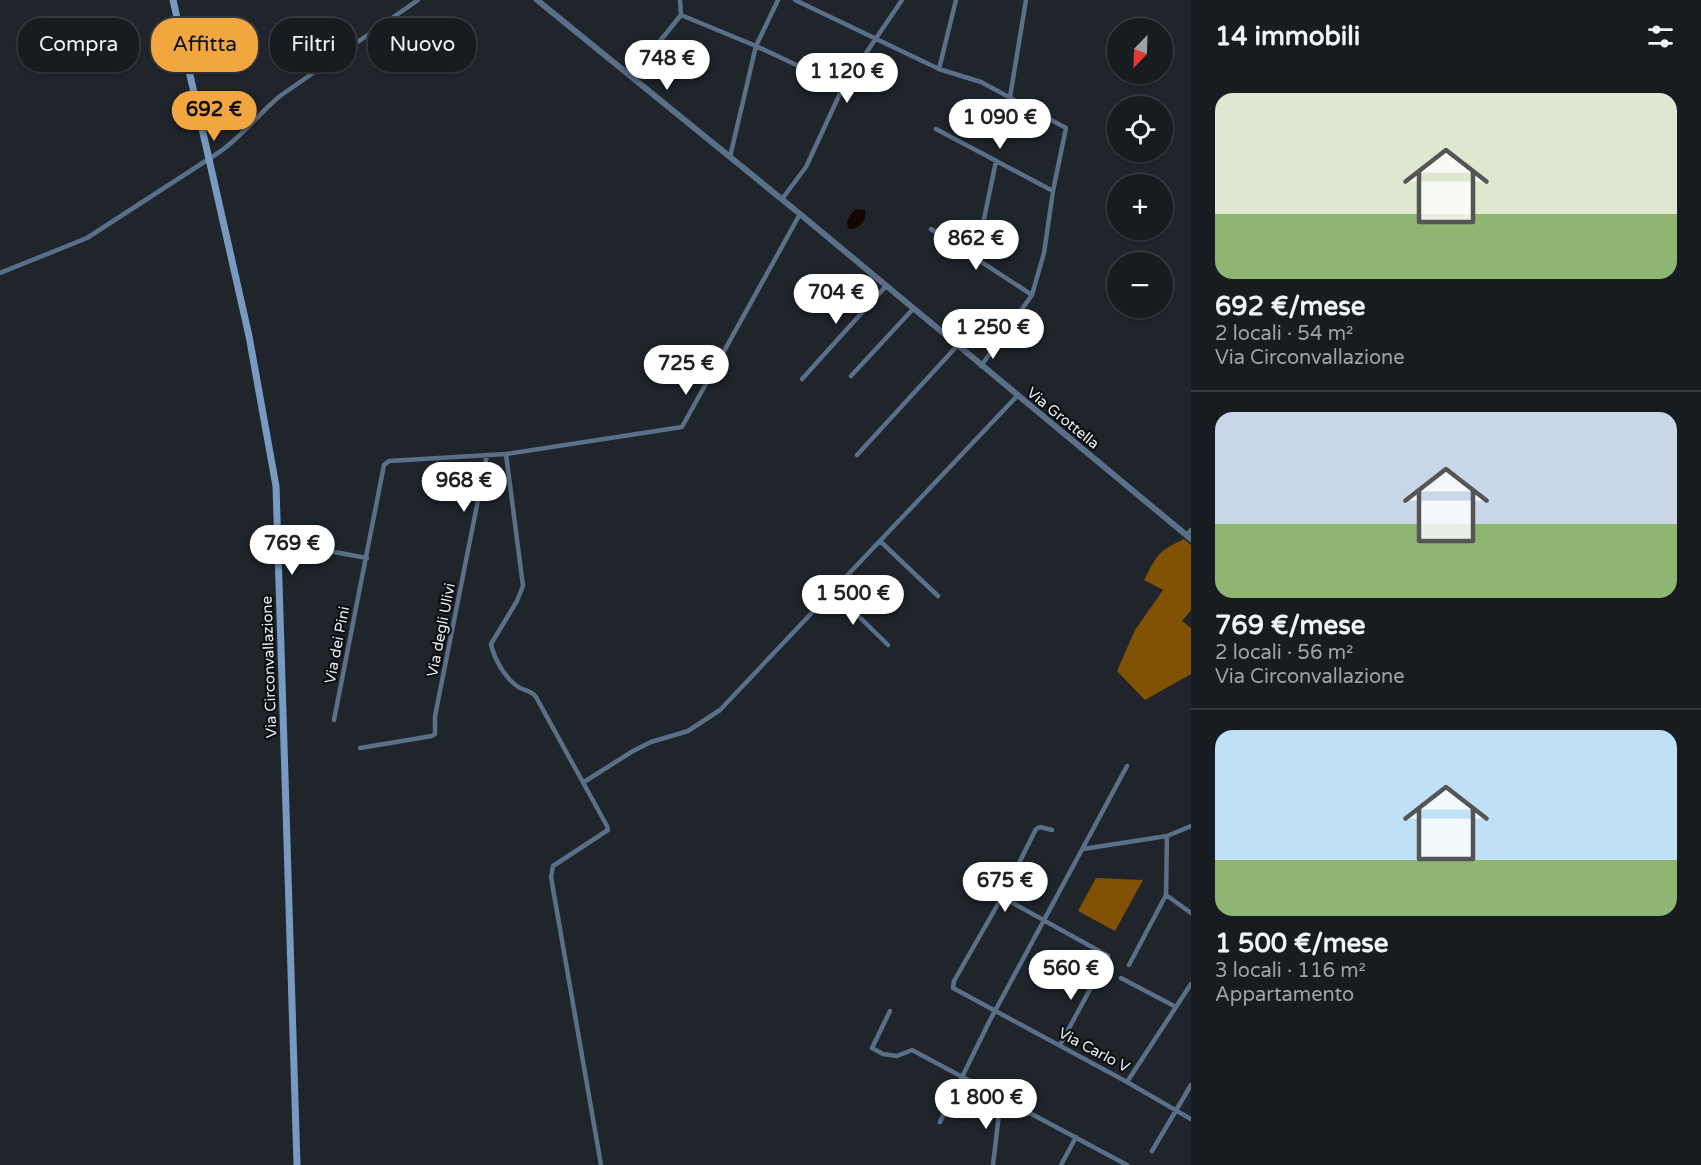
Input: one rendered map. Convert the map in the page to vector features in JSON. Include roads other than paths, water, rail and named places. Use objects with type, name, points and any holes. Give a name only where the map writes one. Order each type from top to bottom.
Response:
[{"type":"main road","name":"Via Circonvallazione","points":[[173,0],[249,336],[276,486],[297,1165]]},
{"type":"street","points":[[0,273],[87,238],[231,144],[265,108],[280,96],[418,0]]},
{"type":"street","name":"Via Grottella","points":[[537,0],[782,199],[1017,396],[1190,535]]},
{"type":"street","points":[[631,77],[681,15],[680,0]]},
{"type":"street","points":[[730,157],[756,46],[778,0]]},
{"type":"street","points":[[795,0],[939,69],[981,82],[1066,128],[1053,191],[1044,253],[1032,295],[981,366]]},
{"type":"street","points":[[782,199],[806,167],[843,87],[902,0]]},
{"type":"street","points":[[939,69],[956,0]]},
{"type":"street","points":[[1010,98],[1026,0]]},
{"type":"street","points":[[681,15],[756,46],[843,87]]},
{"type":"street","points":[[936,129],[1053,191]]},
{"type":"street","points":[[976,258],[996,161]]},
{"type":"street","points":[[487,455],[682,427],[800,214]]},
{"type":"street","points":[[931,229],[1032,295]]},
{"type":"street","points":[[802,379],[886,286]]},
{"type":"street","points":[[851,376],[913,309]]},
{"type":"street","points":[[857,455],[957,346]]},
{"type":"street","points":[[584,782],[633,751],[651,742],[688,731],[720,710],[1017,396]]},
{"type":"street","points":[[506,454],[523,586],[517,601],[490,644],[512,683],[533,693],[536,697],[601,813],[608,830],[553,866],[551,878],[601,1165]]},
{"type":"street","name":"Via dei Pini","points":[[334,720],[384,465],[389,461],[487,455]]},
{"type":"street","name":"Via degli Ulivi","points":[[360,748],[435,734],[435,716],[487,455]]},
{"type":"street","points":[[279,542],[367,558]]},
{"type":"street","points":[[880,542],[938,596]]},
{"type":"street","points":[[833,591],[888,645]]},
{"type":"street","points":[[940,1122],[995,1011],[1127,766]]},
{"type":"street","points":[[1083,849],[1167,836],[1191,826]]},
{"type":"street","points":[[1052,830],[1040,827],[1036,830],[1002,897],[1108,956]]},
{"type":"street","points":[[1129,965],[1166,896],[1167,836]]},
{"type":"street","points":[[1166,896],[1191,913]]},
{"type":"street","name":"Via Carlo V","points":[[1002,897],[954,981],[953,988],[1191,1119]]},
{"type":"street","points":[[1060,1045],[1102,967]]},
{"type":"street","points":[[1121,978],[1176,1007]]},
{"type":"street","points":[[1127,1082],[1191,984]]},
{"type":"street","points":[[890,1011],[872,1048],[883,1054],[897,1056],[912,1050],[1127,1165]]},
{"type":"street","points":[[1152,1151],[1191,1085]]},
{"type":"street","points":[[993,1165],[1001,1097]]},
{"type":"street","points":[[1061,1165],[1076,1137]]}]
